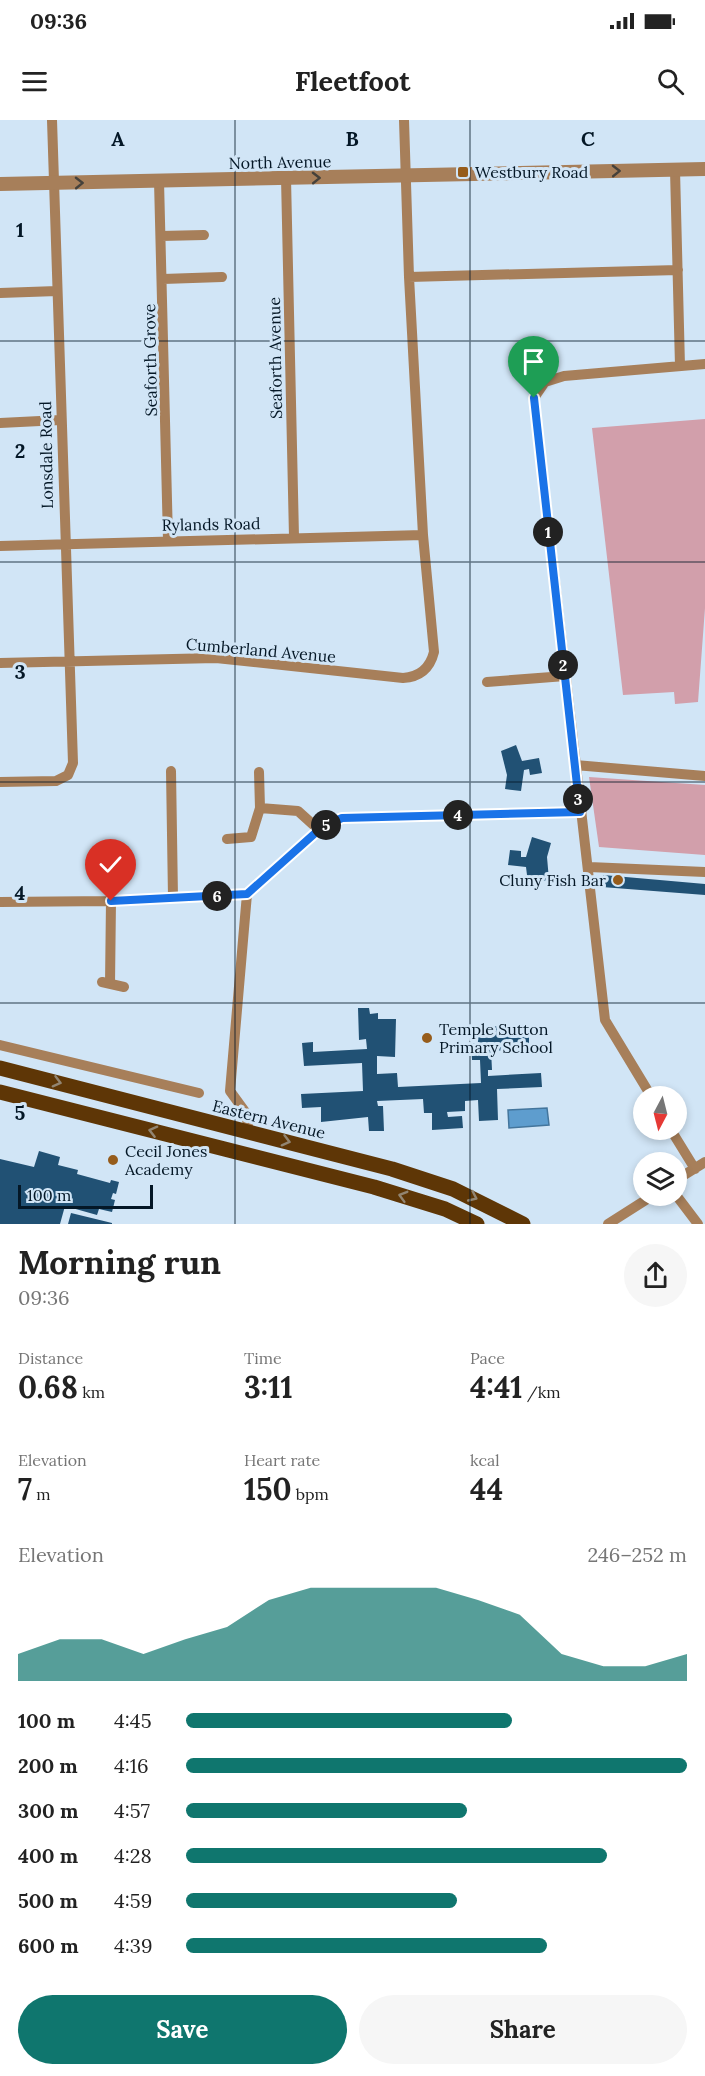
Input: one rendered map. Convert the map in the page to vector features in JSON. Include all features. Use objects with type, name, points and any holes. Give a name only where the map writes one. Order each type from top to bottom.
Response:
[{"type":"main road","name":"Eastern Avenue","points":[[0,1068],[435,1182],[490,1205],[523,1224]]},
{"type":"main road","points":[[0,1092],[374,1188],[445,1209],[477,1224]]},
{"type":"street","name":"Lonsdale Road","points":[[0,782],[56,781],[69,775],[73,764],[52,120]]},
{"type":"street","points":[[405,120],[409,277],[423,536]]},
{"type":"street","name":"North Avenue","points":[[0,184],[705,169]]},
{"type":"street","points":[[675,170],[680,366]]},
{"type":"street","name":"Seaforth Avenue","points":[[286,178],[294,537]]},
{"type":"street","name":"Seaforth Grove","points":[[159,181],[168,540]]},
{"type":"street","points":[[161,236],[204,235]]},
{"type":"street","points":[[409,277],[678,270]]},
{"type":"street","points":[[163,279],[222,277]]},
{"type":"street","points":[[0,293],[57,291]]},
{"type":"street","points":[[645,1086],[605,1020],[534,398],[538,388],[554,378],[705,364]]},
{"type":"street","points":[[0,423],[60,420]]},
{"type":"street","name":"Rylands Road","points":[[0,546],[64,542],[423,536]]},
{"type":"street","name":"Cumberland Avenue","points":[[0,663],[216,658],[403,678],[424,670],[434,652],[423,536]]},
{"type":"street","points":[[487,682],[565,676]]},
{"type":"street","points":[[575,765],[705,776]]},
{"type":"street","points":[[171,771],[173,898]]},
{"type":"street","points":[[227,839],[250,838],[260,808],[259,772]]},
{"type":"street","points":[[260,808],[298,811],[319,830]]},
{"type":"street","points":[[0,902],[111,901],[247,894],[319,830],[342,818],[580,812]]},
{"type":"street","points":[[589,867],[705,872]]},
{"type":"street","points":[[247,894],[230,1091],[246,1113],[249,1132]]},
{"type":"street","points":[[111,901],[106,983],[124,987]]},
{"type":"street","points":[[0,1045],[199,1093]]},
{"type":"street","points":[[677,1140],[695,1169]]},
{"type":"street","points":[[687,1174],[705,1162]]},
{"type":"street","points":[[608,1224],[636,1206]]},
{"type":"street","points":[[684,1206],[698,1224]]},
{"type":"shaded area","points":[[705,419],[705,608],[698,702],[675,704],[674,692],[623,695],[592,428]]},
{"type":"shaded area","points":[[589,777],[705,785],[705,855],[599,847]]},
{"type":"water","points":[[547,1108],[549,1125],[509,1128],[508,1110]]},
{"type":"building","points":[[516,745],[522,761],[539,758],[542,773],[530,775],[529,769],[524,770],[521,791],[505,789],[507,775],[501,751]]},
{"type":"building","points":[[532,837],[551,843],[547,857],[549,880],[528,883],[526,867],[508,865],[510,850],[521,851],[521,857],[526,857]]},
{"type":"building","points":[[603,875],[705,884],[705,895],[602,887]]},
{"type":"building","points":[[358,1008],[369,1008],[370,1014],[378,1013],[378,1019],[396,1019],[395,1057],[377,1056],[377,1074],[397,1073],[398,1087],[481,1083],[480,1060],[472,1060],[471,1043],[478,1043],[477,1027],[529,1025],[529,1052],[491,1050],[492,1070],[488,1070],[488,1076],[541,1073],[542,1087],[497,1089],[498,1120],[479,1121],[478,1100],[465,1101],[465,1111],[447,1112],[448,1117],[462,1116],[463,1128],[432,1130],[432,1113],[424,1113],[423,1099],[377,1101],[378,1106],[383,1106],[384,1131],[369,1131],[368,1117],[321,1122],[321,1107],[302,1108],[301,1094],[363,1091],[362,1063],[304,1066],[302,1043],[313,1042],[313,1052],[367,1049],[366,1039],[359,1040]]},
{"type":"building","points":[[39,1151],[60,1157],[58,1165],[78,1170],[77,1174],[110,1183],[111,1180],[119,1182],[116,1194],[113,1193],[111,1199],[115,1200],[112,1212],[99,1209],[97,1215],[65,1206],[60,1224],[0,1224],[0,1159],[34,1167]]},
{"type":"building","points":[[71,1213],[112,1223],[112,1224],[68,1224]]},
{"type":"place","name":"Westbury Road","points":[[463,172]]},
{"type":"place","name":"Cluny Fish Bar","points":[[618,880]]},
{"type":"place","name":"Temple Sutton Primary School","points":[[427,1038]]},
{"type":"place","name":"Cecil Jones Academy","points":[[113,1160]]},
{"type":"route","points":[[111,901],[247,894],[322,827],[342,818],[580,812],[534,398]]}]
